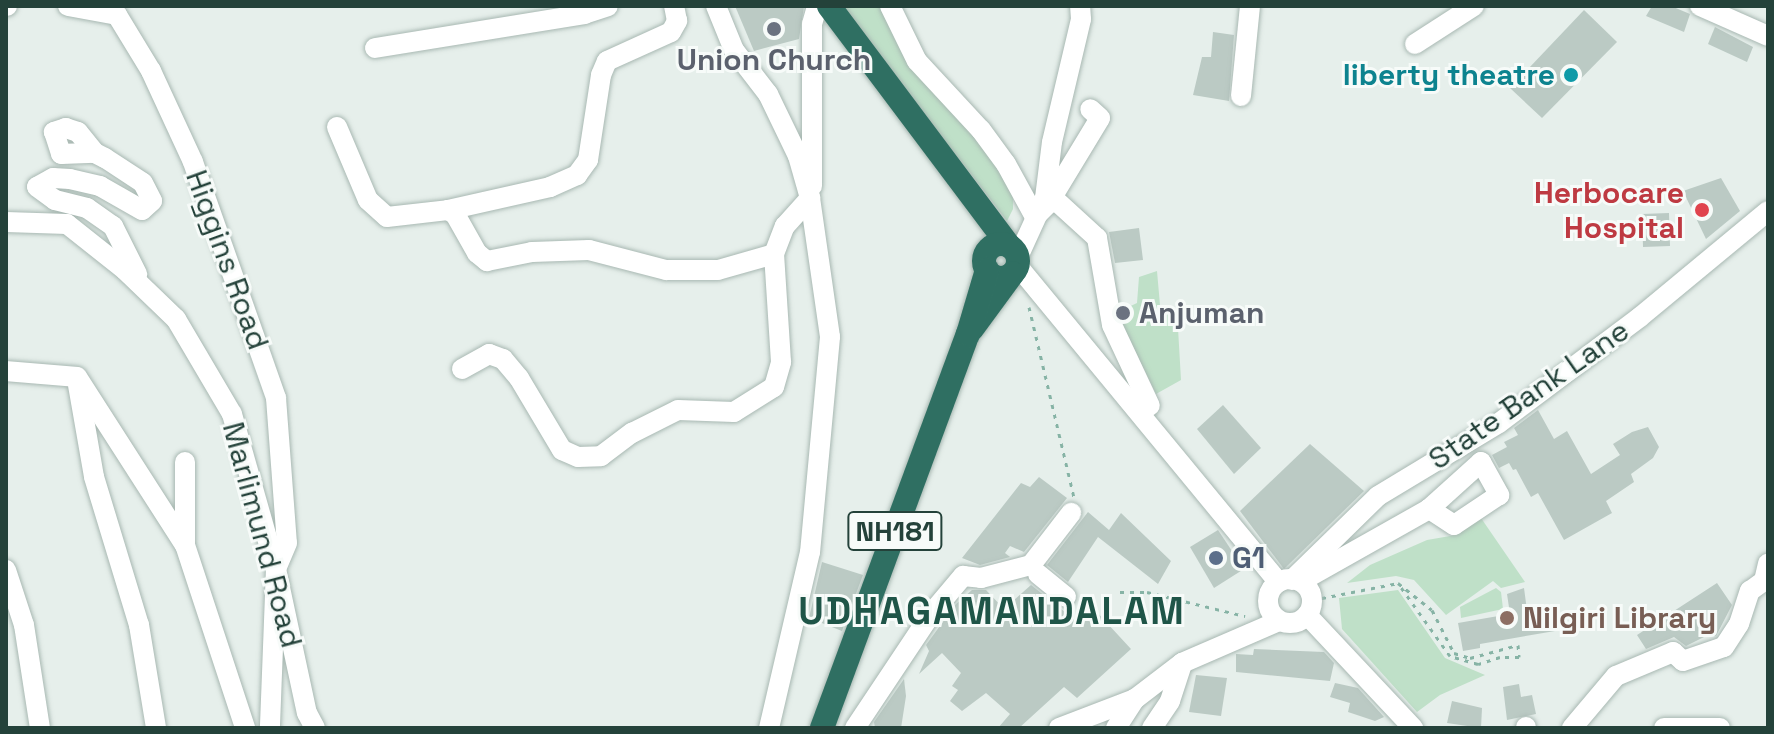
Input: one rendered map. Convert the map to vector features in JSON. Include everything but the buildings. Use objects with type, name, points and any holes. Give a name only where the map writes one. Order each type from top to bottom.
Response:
[{"type":"highway","points":[[829,6],[972,198],[1005,260]]},
{"type":"highway","name":"NH181","points":[[822,728],[968,334],[1005,260]]},
{"type":"street","name":"Higgins Road","points":[[71,6],[117,15],[151,71],[193,162],[219,233],[276,398],[287,543],[276,569]]},
{"type":"street","points":[[375,48],[584,14],[608,6]]},
{"type":"street","points":[[337,127],[368,200],[387,217],[448,210],[550,187],[577,175],[588,160],[601,75],[607,61],[671,32],[677,21],[674,6]]},
{"type":"street","points":[[716,6],[734,50],[768,94],[798,156],[810,198],[830,337],[810,552],[769,728]]},
{"type":"street","points":[[462,369],[489,354],[503,359],[519,378],[562,450],[578,457],[601,456],[632,433],[678,410],[734,412],[774,387],[781,362],[774,254],[785,226],[810,198],[814,171],[812,24],[817,6]]},
{"type":"street","points":[[890,6],[917,61],[998,153],[1035,217]]},
{"type":"street","points":[[1035,217],[1045,198],[1052,142],[1081,19],[1080,6]]},
{"type":"street","points":[[1241,96],[1250,6]]},
{"type":"street","points":[[1415,44],[1474,6]]},
{"type":"street","points":[[1700,6],[1768,36]]},
{"type":"street","points":[[1090,109],[1100,118],[1052,197],[1005,260],[1290,581],[1413,728]]},
{"type":"street","points":[[95,153],[143,183],[152,201],[142,210],[100,186],[70,179],[53,178],[37,187],[55,200],[87,208],[113,226],[127,258],[154,301]]},
{"type":"street","points":[[1052,197],[1097,238],[1112,325],[1150,406]]},
{"type":"street","points":[[448,210],[455,214],[477,253],[487,261],[532,252],[589,250],[666,270],[718,270],[774,254]]},
{"type":"street","name":"State Bank Lane","points":[[1290,581],[1378,496],[1499,423],[1764,221]]},
{"type":"street","name":"Marlimund Road","points":[[6,222],[67,224],[125,270],[176,319],[232,414],[276,569],[307,713],[315,728]]},
{"type":"street","points":[[6,371],[77,377]]},
{"type":"street","points":[[77,377],[185,545],[245,728]]},
{"type":"street","points":[[77,377],[94,477],[139,625],[156,728]]},
{"type":"street","points":[[185,462],[185,545]]},
{"type":"street","points":[[855,728],[931,614],[963,576],[981,578],[1031,565],[1073,505]]},
{"type":"street","points":[[1310,608],[1289,624],[1279,621],[1269,610],[1267,596],[1429,509]]},
{"type":"street","points":[[1572,728],[1616,676],[1673,652],[1683,661],[1724,647],[1739,624],[1750,591],[1764,581],[1768,563]]},
{"type":"street","points":[[270,728],[276,569]]},
{"type":"street","points":[[6,570],[24,625],[40,728]]},
{"type":"street","points":[[1038,574],[1066,597]]},
{"type":"street","points":[[1059,728],[1135,699],[1182,663],[1279,621]]},
{"type":"street","points":[[1152,728],[1170,701],[1182,663]]},
{"type":"street","points":[[1116,728],[1135,699]]},
{"type":"street","points":[[1664,728],[1720,728]]},
{"type":"path","points":[[1028,304],[1073,505]]},
{"type":"path","points":[[1310,608],[1398,583]]},
{"type":"path","points":[[1398,583],[1432,610],[1454,653],[1470,658],[1518,645],[1519,657],[1500,657],[1478,664],[1450,656],[1398,583]]},
{"type":"path","points":[[1120,592],[1147,592],[1247,616]]},
{"type":"green space","points":[[841,6],[884,6],[1013,190],[1013,209],[1007,221]]},
{"type":"green space","points":[[1157,271],[1160,305],[1178,328],[1181,380],[1156,394],[1122,324],[1122,310],[1137,303],[1139,277]]},
{"type":"green space","points":[[1481,518],[1525,582],[1501,588],[1493,581],[1446,615],[1414,580],[1396,576],[1347,583],[1370,565],[1427,540],[1456,535]]},
{"type":"green space","points":[[1496,588],[1501,592],[1503,609],[1461,618],[1460,607]]},
{"type":"green space","points":[[1398,590],[1445,658],[1485,675],[1440,695],[1417,712],[1342,629],[1339,598]]},
{"type":"place","name":"Union Church","points":[[774,29]]},
{"type":"place","name":"liberty theatre","points":[[1571,75]]},
{"type":"place","name":"Herbocare Hospital","points":[[1702,210]]},
{"type":"place","name":"Anjuman","points":[[1123,313]]},
{"type":"place","name":"G1","points":[[1216,558]]},
{"type":"place","name":"Nilgiri Library","points":[[1507,618]]},
{"type":"district","name":"UDHAGAMANDALAM","points":[[992,612]]}]
